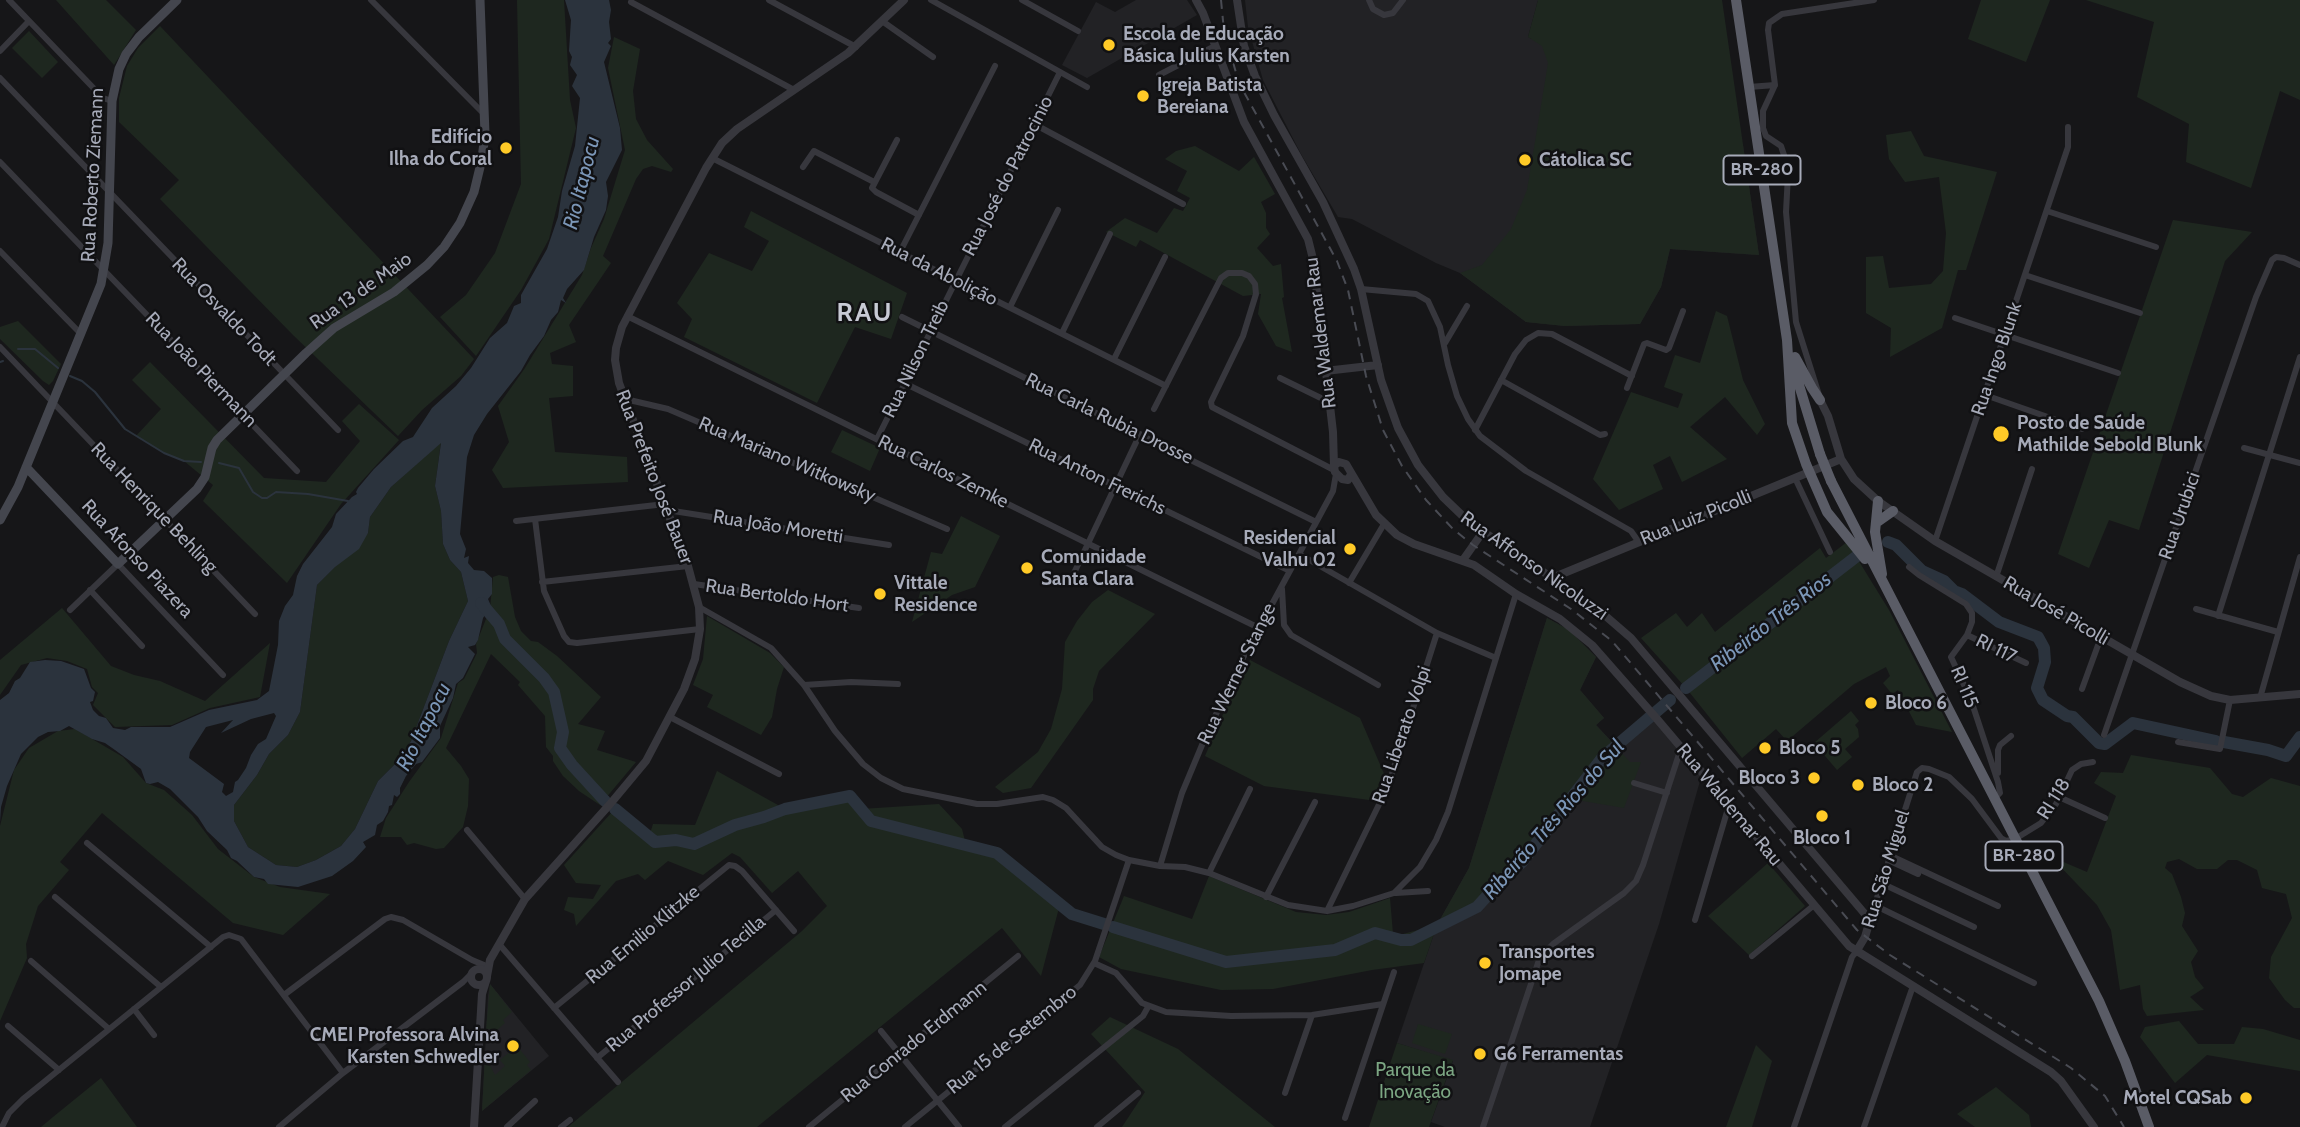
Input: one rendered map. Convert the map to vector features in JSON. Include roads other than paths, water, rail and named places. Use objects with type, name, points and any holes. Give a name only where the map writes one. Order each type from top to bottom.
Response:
[{"type":"highway","name":"BR-280","points":[[1736,0],[1787,342],[1820,454],[1887,591],[2099,1001],[2130,1073],[2149,1127]]},
{"type":"highway","points":[[1787,342],[1820,400]]},
{"type":"highway","points":[[1787,342],[1792,423],[1809,473],[1827,512],[1887,591]]},
{"type":"highway","points":[[1878,500],[1875,523],[1877,553],[1887,591]]},
{"type":"highway","points":[[1875,523],[1893,511]]},
{"type":"main road","name":"Rua Roberto Ziemann","points":[[0,520],[54,402],[105,271],[112,101],[119,69],[130,48],[177,0]]},
{"type":"main road","name":"Rua 13 de Maio","points":[[118,564],[200,485],[207,472],[215,443],[243,414],[328,332],[409,282],[444,247],[460,223],[476,184],[484,150],[480,0]]},
{"type":"main road","name":"Rua Afonso Piazera","points":[[26,467],[118,564]]},
{"type":"street","points":[[9,0],[103,98],[112,101]]},
{"type":"street","points":[[371,0],[485,115]]},
{"type":"street","points":[[769,0],[856,47]]},
{"type":"street","name":"Rua Prefeito José Bauer","points":[[476,973],[499,944],[525,899],[639,770],[670,717],[691,672],[698,645],[699,607],[694,584],[619,383],[615,360],[618,335],[712,158],[729,135],[856,47],[904,0]]},
{"type":"street","points":[[931,0],[1087,87]]},
{"type":"street","points":[[1023,0],[1079,31]]},
{"type":"street","name":"Rua Waldemar Rau","points":[[1196,0],[1244,122],[1308,239],[1337,467],[1361,492],[1384,524],[1408,542],[1463,559],[1560,619],[1580,635],[1602,655],[1843,940],[1856,951],[2051,1072],[2061,1081],[2094,1127]]},
{"type":"street","name":"Rua Affonso Nicoluzzi","points":[[1237,0],[1244,46],[1255,76],[1338,232],[1361,287],[1377,365],[1398,428],[1418,465],[1443,498],[1482,533],[1607,616],[1632,638],[1870,920]]},
{"type":"street","points":[[1369,0],[1373,9],[1384,15],[1393,13],[1403,0]]},
{"type":"street","points":[[1769,139],[1763,128],[1762,118],[1774,85],[1769,23],[1782,14],[1874,0]]},
{"type":"street","points":[[631,2],[794,90]]},
{"type":"street","points":[[0,51],[29,21]]},
{"type":"street","points":[[882,21],[933,57]]},
{"type":"street","points":[[1159,75],[1215,46]]},
{"type":"street","points":[[900,252],[995,66]]},
{"type":"street","name":"Rua José do Patrocinio","points":[[955,280],[1060,72]]},
{"type":"street","name":"Rua Osvaldo Todt","points":[[0,78],[338,430]]},
{"type":"street","points":[[1749,87],[1774,85]]},
{"type":"street","points":[[1034,124],[1183,204]]},
{"type":"street","name":"Rua Ingo Blunk","points":[[1935,541],[2068,147],[2068,127]]},
{"type":"street","points":[[897,140],[872,188],[919,215]]},
{"type":"street","points":[[1757,140],[1775,141],[1782,146],[1786,160],[1786,212],[1794,305],[1800,337],[1841,459]]},
{"type":"street","points":[[803,167],[814,151],[874,182]]},
{"type":"street","name":"Rua da Abolição","points":[[712,158],[1166,386]]},
{"type":"street","name":"Rua João Piermann","points":[[0,162],[296,471]]},
{"type":"street","points":[[1010,307],[1058,210]]},
{"type":"street","points":[[2047,211],[2156,247]]},
{"type":"street","points":[[1062,333],[1111,234]]},
{"type":"street","points":[[0,251],[81,334]]},
{"type":"street","points":[[1114,359],[1165,257]]},
{"type":"street","name":"Rua Urubici","points":[[2104,735],[2256,297],[2272,260],[2284,258],[2300,265]]},
{"type":"street","points":[[1154,410],[1221,278],[1235,272],[1249,276],[1255,284],[1255,301],[1243,336],[1211,402],[1212,407],[1320,462],[1337,467],[1348,478]]},
{"type":"street","points":[[2025,275],[2140,313]]},
{"type":"street","name":"Rua Nilson Treib","points":[[877,439],[955,280]]},
{"type":"street","points":[[1361,287],[1408,289]]},
{"type":"street","points":[[1361,287],[1423,297],[1433,308],[1445,344],[1452,383],[1475,430],[1506,458],[1630,531],[1638,541]]},
{"type":"street","points":[[1445,344],[1467,306]]},
{"type":"street","points":[[1627,388],[1644,344],[1666,350],[1669,348],[1683,311]]},
{"type":"street","name":"Rua Carlos Zemke","points":[[627,316],[1259,628]]},
{"type":"street","name":"Rua Carla Rubia Drosse","points":[[902,317],[1316,522]]},
{"type":"street","points":[[1955,318],[2118,373]]},
{"type":"street","points":[[1475,430],[1515,354],[1526,340],[1538,333],[1552,334],[1632,376]]},
{"type":"street","points":[[1787,342],[1800,337]]},
{"type":"street","name":"Rua Henrique Behling","points":[[0,347],[255,614]]},
{"type":"street","points":[[2218,616],[2300,356]]},
{"type":"street","points":[[1325,372],[1377,365]]},
{"type":"street","points":[[1280,378],[1329,402]]},
{"type":"street","points":[[1501,380],[1600,435],[1605,434]]},
{"type":"street","name":"Rua Anton Frerichs","points":[[904,383],[1290,571]]},
{"type":"street","points":[[1985,396],[2082,429]]},
{"type":"street","name":"Rua Mariano Witkowsky","points":[[624,399],[668,409],[947,529]]},
{"type":"street","points":[[1074,573],[1140,434]]},
{"type":"street","points":[[2244,448],[2300,463]]},
{"type":"street","name":"Rua José Picolli","points":[[1841,459],[1854,479],[1878,500],[1935,541],[2195,690],[2230,700],[2300,694]]},
{"type":"street","name":"Rua Luiz Picolli","points":[[1552,578],[1841,459]]},
{"type":"street","name":"Rua Werner Stange","points":[[1160,866],[1182,793],[1230,683],[1333,491],[1337,467]]},
{"type":"street","points":[[1996,577],[2032,469]]},
{"type":"street","name":"Rua Werner Stange","points":[[1333,491],[1348,478]]},
{"type":"street","points":[[1795,478],[1830,552]]},
{"type":"street","name":"Rua João Moretti","points":[[516,521],[666,507],[889,545]]},
{"type":"street","points":[[535,519],[542,582],[553,612],[569,642],[700,629]]},
{"type":"street","points":[[1349,583],[1384,524]]},
{"type":"street","points":[[1463,559],[1482,533]]},
{"type":"street","points":[[1298,554],[1437,633],[1496,658]]},
{"type":"street","points":[[2260,698],[2300,557]]},
{"type":"street","name":"Rua 13 de Maio","points":[[70,610],[118,564]]},
{"type":"street","name":"Rua Afonso Piazera","points":[[118,564],[223,675]]},
{"type":"street","points":[[542,582],[688,566]]},
{"type":"street","name":"RI 115","points":[[1909,567],[1970,608],[1973,618],[1967,635],[1951,657],[1971,700],[1998,782]]},
{"type":"street","name":"Rua Bertoldo Hort","points":[[694,584],[859,608]]},
{"type":"street","points":[[1282,586],[1284,625],[1291,635],[1378,685]]},
{"type":"street","points":[[91,589],[143,644]]},
{"type":"street","points":[[1394,893],[1415,873],[1436,840],[1448,812],[1516,594]]},
{"type":"street","points":[[699,607],[771,648],[804,685],[835,731],[863,764],[881,778],[904,789],[977,804],[1044,797],[1054,800],[1066,808],[1102,847],[1129,860],[1209,873],[1288,905],[1327,911],[1394,893],[1428,891]]},
{"type":"street","points":[[2196,609],[2278,632]]},
{"type":"street","name":"Rua Liberato Volpi","points":[[1327,911],[1388,786],[1437,633]]},
{"type":"street","name":"RI 117","points":[[1967,635],[2026,663]]},
{"type":"street","points":[[2082,689],[2101,637]]},
{"type":"street","points":[[804,685],[850,682],[898,684]]},
{"type":"street","points":[[2178,742],[2220,749],[2230,700]]},
{"type":"street","points":[[670,717],[779,774]]},
{"type":"street","points":[[1994,799],[2000,793],[1998,750],[2011,736]]},
{"type":"street","points":[[1483,1127],[1540,957],[1553,944],[1624,893],[1636,881],[1681,748]]},
{"type":"street","name":"RI 118","points":[[2015,839],[2041,823],[2059,797],[2072,770],[2081,764],[2092,762]]},
{"type":"street","name":"Rua São Miguel","points":[[1794,1127],[1852,957],[1865,937],[1914,776],[1922,768],[1949,777],[1972,799],[2001,838],[2006,841],[2015,839]]},
{"type":"street","points":[[1634,783],[1667,793]]},
{"type":"street","points":[[1209,873],[1250,789]]},
{"type":"street","points":[[2059,797],[2105,818]]},
{"type":"street","points":[[1266,897],[1315,802]]},
{"type":"street","points":[[1695,920],[1729,805]]},
{"type":"street","points":[[467,830],[525,899]]},
{"type":"street","points":[[87,843],[211,947]]},
{"type":"street","points":[[1889,858],[1919,874]]},
{"type":"street","points":[[1889,858],[1998,906]]},
{"type":"street","name":"Rua 15 de Setembro","points":[[905,1127],[1080,985],[1094,963],[1107,932],[1129,860]]},
{"type":"street","name":"Rua Emilio Klitzke","points":[[554,1008],[725,866],[733,865],[742,871],[776,910]]},
{"type":"street","points":[[1881,883],[1974,927]]},
{"type":"street","points":[[55,897],[162,986]]},
{"type":"street","points":[[1874,905],[2034,983]]},
{"type":"street","points":[[1752,956],[1813,906]]},
{"type":"street","points":[[776,910],[794,931]]},
{"type":"street","name":"Rua Professor Julio Tecilla","points":[[597,1058],[776,910]]},
{"type":"street","points":[[284,995],[391,917],[402,920],[472,960],[479,985],[486,978]]},
{"type":"street","points":[[2,1127],[16,1106],[223,936],[241,939],[343,1073]]},
{"type":"street","points":[[499,944],[618,1082]]},
{"type":"street","name":"Rua Conrado Erdmann","points":[[809,1127],[1018,956]]},
{"type":"street","points":[[31,961],[109,1029]]},
{"type":"street","points":[[1094,963],[1116,973],[1142,1003],[1166,1012],[1231,1016],[1312,1015],[1383,1004]]},
{"type":"street","points":[[279,1127],[343,1073],[476,973],[484,971],[486,978],[481,994],[474,1127]]},
{"type":"street","points":[[1345,1118],[1394,972]]},
{"type":"street","points":[[476,973],[481,994]]},
{"type":"street","points":[[1864,1127],[1913,986]]},
{"type":"street","points":[[1005,1127],[1143,1016],[1148,1007]]},
{"type":"street","points":[[134,1009],[154,1035]]},
{"type":"street","points":[[1285,1093],[1312,1015]]},
{"type":"street","points":[[8,1026],[59,1070]]},
{"type":"street","points":[[881,1031],[959,1127]]},
{"type":"street","points":[[1097,1127],[1138,1093]]},
{"type":"street","points":[[507,1127],[535,1101]]},
{"type":"street","points":[[561,1127],[570,1120]]},
{"type":"water","name":"Rio Itapocu","points":[[565,0],[609,0],[611,39],[608,43],[611,46],[604,62],[620,128],[622,150],[606,182],[606,210],[584,270],[567,289],[563,298],[566,303],[561,300],[558,312],[521,371],[474,435],[467,457],[460,534],[466,549],[464,558],[469,556],[468,563],[474,570],[484,571],[492,578],[492,594],[488,599],[491,606],[483,618],[478,640],[475,645],[468,647],[475,654],[463,678],[456,684],[453,698],[440,726],[440,738],[422,762],[416,764],[406,776],[400,794],[397,797],[394,795],[383,821],[377,825],[375,835],[363,842],[366,847],[353,861],[332,876],[298,887],[268,884],[264,879],[254,877],[231,858],[198,817],[170,789],[158,782],[146,783],[141,769],[105,743],[69,726],[38,737],[21,754],[7,786],[0,822],[0,700],[9,693],[30,662],[61,661],[84,669],[95,692],[93,701],[90,702],[93,710],[106,718],[113,728],[125,730],[131,727],[170,727],[209,710],[257,700],[269,691],[278,645],[279,621],[293,595],[303,564],[332,527],[336,514],[357,494],[358,488],[374,469],[403,441],[413,437],[432,408],[456,386],[490,338],[507,323],[514,306],[521,303],[521,295],[547,249],[558,217],[562,191],[575,146],[580,98],[572,86],[577,75],[570,65],[571,20]],"holes":[[[441,443],[435,486],[441,511],[443,544],[450,560],[461,572],[468,601],[449,641],[411,741],[400,759],[378,781],[355,829],[341,846],[316,860],[297,867],[276,865],[248,847],[234,821],[234,805],[269,754],[288,735],[300,712],[317,585],[359,549],[368,533],[370,517],[391,487]],[[274,713],[276,716],[266,739],[258,744],[246,768],[235,782],[233,792],[226,796],[222,792],[224,784],[189,758],[206,727],[233,720],[221,733],[251,719]]]},
{"type":"waterway","points":[[18,349],[35,349],[58,368]]},
{"type":"waterway","points":[[70,376],[82,381],[95,392],[125,429],[164,453],[184,461],[201,462]]},
{"type":"waterway","points":[[219,463],[239,468],[253,492],[262,498],[276,492],[348,501]]},
{"type":"waterway","name":"Ribeirão Três Rios","points":[[1888,542],[1896,545],[1922,571],[1944,581],[1999,622],[2038,637],[2044,648],[2045,662],[2037,688],[2043,700],[2073,717],[2099,743],[2105,744],[2133,723],[2216,741]]},
{"type":"waterway","name":"Ribeirão Três Rios","points":[[1686,688],[1857,556]]},
{"type":"waterway","name":"Ribeirão Três Rios do Sul","points":[[481,603],[499,624],[505,639],[544,678],[554,692],[563,732],[560,748],[605,801]]},
{"type":"waterway","name":"Ribeirão Três Rios do Sul","points":[[1113,927],[1226,962],[1335,950],[1375,933],[1411,940],[1477,907],[1522,862],[1603,757],[1670,700]]},
{"type":"waterway","name":"Ribeirão Três Rios","points":[[2224,742],[2286,756],[2300,737]]},
{"type":"waterway","name":"Ribeirão Três Rios do Sul","points":[[615,809],[655,842],[676,840],[694,844],[735,825],[785,809],[850,796],[871,821],[997,853],[1072,914],[1104,924]]},
{"type":"railway","points":[[1221,0],[1224,31],[1239,83],[1337,261],[1348,290],[1366,376],[1383,430],[1402,466],[1426,500],[1453,529],[1473,545],[1571,609],[1612,641],[1857,930],[1890,955],[2071,1068],[2105,1096],[2124,1127]]},
{"type":"place","name":"Escola de Educação Básica Julius Karsten","points":[[1109,45]]},
{"type":"place","name":"Igreja Batista Bereiana","points":[[1143,96]]},
{"type":"place","name":"Edifício Ilha do Coral","points":[[506,148]]},
{"type":"place","name":"Cátolica SC","points":[[1525,160]]},
{"type":"place","name":"Posto de Saúde Mathilde Sebold Blunk","points":[[2001,434]]},
{"type":"place","name":"Residencial Valhu 02","points":[[1350,549]]},
{"type":"place","name":"Comunidade Santa Clara","points":[[1027,568]]},
{"type":"place","name":"Vittale Residence","points":[[880,594]]},
{"type":"place","name":"Bloco 6","points":[[1871,703]]},
{"type":"place","name":"Bloco 5","points":[[1765,748]]},
{"type":"place","name":"Bloco 3","points":[[1814,778]]},
{"type":"place","name":"Bloco 2","points":[[1858,785]]},
{"type":"place","name":"Bloco 1","points":[[1822,816]]},
{"type":"place","name":"Transportes Jomape","points":[[1485,963]]},
{"type":"place","name":"CMEI Professora Alvina Karsten Schwedler","points":[[513,1046]]},
{"type":"place","name":"G6 Ferramentas","points":[[1480,1054]]},
{"type":"place","name":"Motel CQSab","points":[[2246,1098]]},
{"type":"district","name":"RAU","points":[[865,313]]},
{"type":"park label","name":"Parque da Inovação","points":[[1415,1081]]}]
